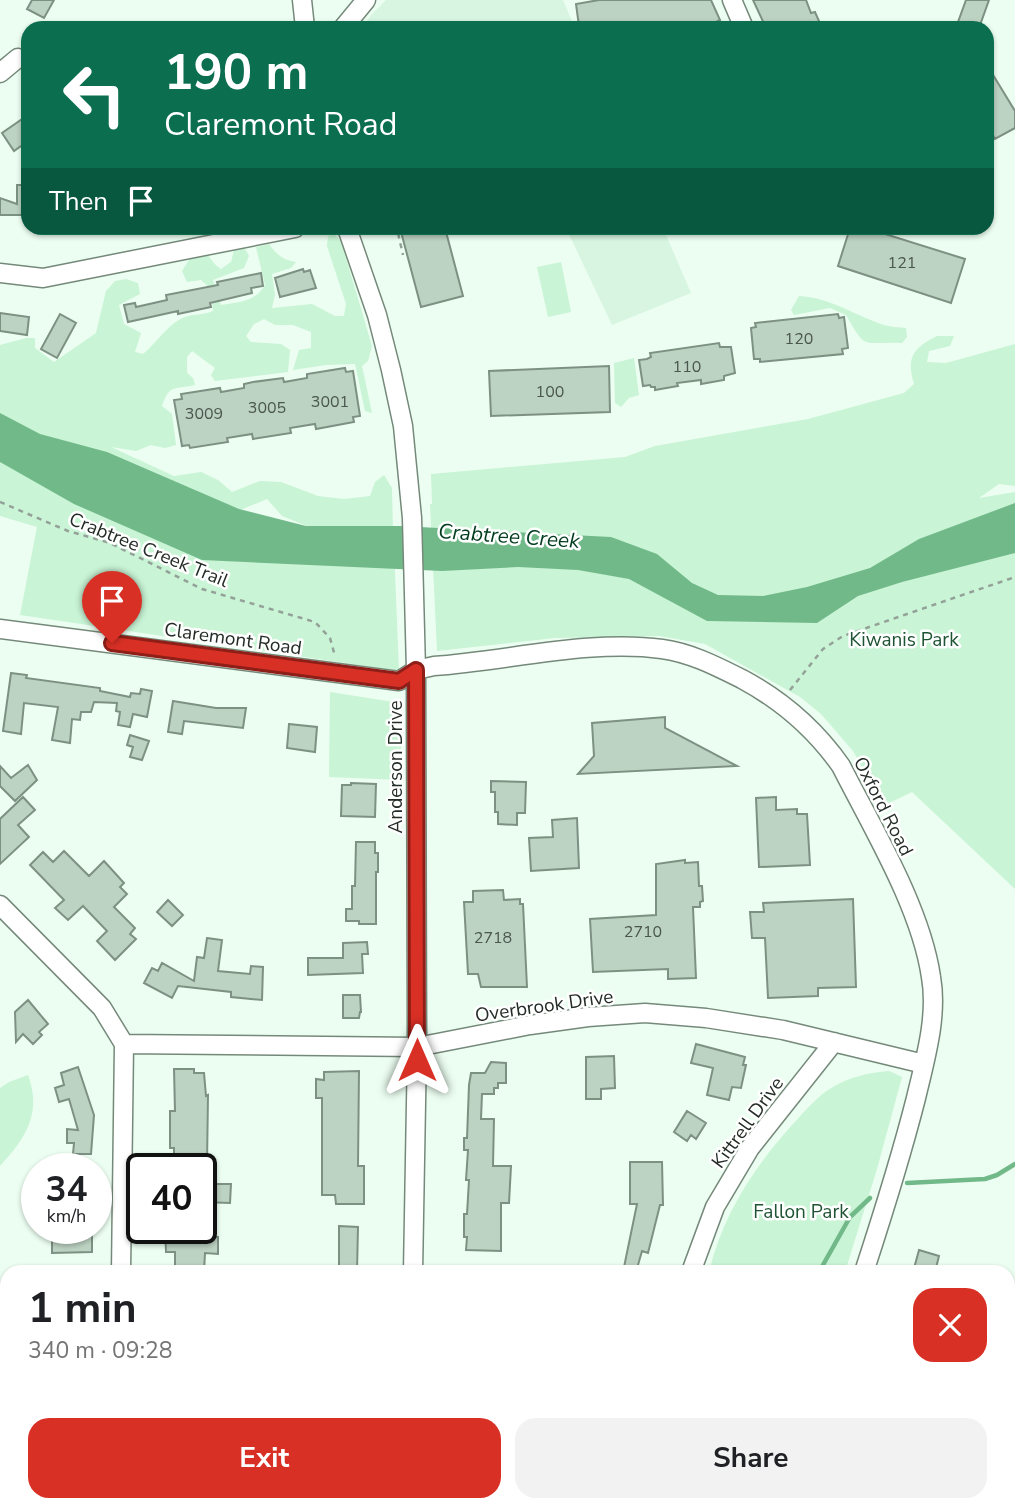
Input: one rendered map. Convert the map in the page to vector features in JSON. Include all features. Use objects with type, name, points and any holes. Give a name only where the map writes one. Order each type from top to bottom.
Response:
[{"type":"street","points":[[302,0],[304,21]]},
{"type":"street","points":[[349,21],[366,0]]},
{"type":"street","points":[[732,0],[741,21]]},
{"type":"street","points":[[0,73],[18,58]]},
{"type":"street","points":[[0,273],[43,278],[260,235]]},
{"type":"street","name":"Anderson Drive","points":[[349,235],[377,315],[391,370],[403,426],[410,498],[416,670],[417,1047],[413,1265]]},
{"type":"street","name":"Claremont Road","points":[[0,629],[399,681],[416,670]]},
{"type":"street","name":"Oxford Road","points":[[416,670],[616,646],[663,649],[712,664],[774,699],[805,723],[829,748],[841,766],[919,925],[932,978],[931,1018],[924,1064],[899,1164],[866,1265]]},
{"type":"street","points":[[0,905],[102,1008],[124,1044],[121,1265]]},
{"type":"street","name":"Overbrook Drive","points":[[124,1044],[417,1047],[530,1025],[645,1013],[706,1018],[783,1030],[924,1064]]},
{"type":"street","name":"Kittrell Drive","points":[[694,1265],[715,1207],[750,1148],[834,1042]]},
{"type":"path","points":[[398,235],[403,255]]},
{"type":"path","name":"Crabtree Creek Trail","points":[[0,502],[68,531],[110,544],[202,589],[315,622],[330,638],[334,650],[334,673]]},
{"type":"path","points":[[790,690],[823,649],[843,636],[1015,577]]},
{"type":"shaded area","points":[[386,0],[563,0],[572,21],[367,21]]},
{"type":"shaded area","points":[[569,235],[666,235],[691,293],[612,325]]},
{"type":"green space","points":[[335,235],[341,241],[372,346],[368,361],[362,366],[372,413],[365,411],[355,364],[293,370],[299,350],[311,348],[311,332],[293,325],[275,325],[264,319],[254,324],[246,336],[251,342],[281,344],[290,350],[288,372],[215,381],[211,375],[215,368],[192,351],[187,357],[187,373],[193,378],[195,385],[170,391],[162,406],[172,414],[176,445],[165,448],[151,445],[136,451],[111,447],[174,476],[201,472],[218,480],[232,492],[260,481],[281,482],[318,496],[344,499],[370,496],[375,482],[384,475],[392,488],[393,532],[317,530],[282,516],[267,499],[238,511],[0,428],[0,345],[35,338],[35,348],[54,362],[96,333],[106,291],[115,281],[126,279],[138,283],[140,294],[119,305],[124,324],[141,333],[135,352],[143,354],[179,320],[213,311],[211,289],[201,280],[187,282],[182,271],[193,253],[204,253],[221,269],[231,262],[234,250],[244,247],[249,256],[244,268],[213,280],[221,305],[246,300],[261,291],[265,285],[256,247],[269,244],[287,260],[296,262],[291,268],[272,274],[275,295],[272,308],[312,304],[335,316],[344,316],[346,304],[327,246],[328,236]]},
{"type":"green space","points":[[561,262],[571,312],[548,317],[537,267]]},
{"type":"green space","points":[[799,296],[832,303],[884,325],[906,328],[907,337],[902,343],[867,342],[858,335],[846,315],[830,308],[794,315],[791,310]]},
{"type":"green space","name":"Kiwanis Park","points":[[937,336],[954,336],[950,346],[929,351],[927,362],[946,363],[1015,344],[1015,486],[999,484],[979,498],[1015,492],[1015,889],[912,792],[883,806],[853,751],[821,714],[800,697],[705,644],[659,636],[555,638],[437,651],[431,474],[625,457],[655,446],[808,419],[904,393],[914,384],[911,367],[913,355],[922,345]]},
{"type":"green space","points":[[634,358],[639,395],[629,398],[621,407],[615,403],[614,363]]},
{"type":"green space","points":[[0,432],[107,489],[394,549],[399,671],[20,615],[37,527],[0,516]]},
{"type":"green space","points":[[330,692],[400,703],[402,780],[329,777]]},
{"type":"green space","name":"Fallon Park","points":[[889,1071],[902,1077],[847,1265],[711,1265],[731,1211],[742,1192],[765,1157],[793,1124],[827,1091],[847,1080]]},
{"type":"green space","points":[[28,1075],[33,1101],[29,1124],[24,1135],[0,1166],[0,1088]]},
{"type":"water","name":"Crabtree Creek","points":[[0,413],[40,434],[107,452],[239,509],[306,526],[400,526],[611,537],[657,554],[692,583],[718,595],[763,596],[807,587],[870,568],[919,539],[1015,503],[1015,553],[858,596],[817,623],[707,621],[629,579],[578,570],[518,567],[442,571],[202,560],[74,504],[0,462]]},
{"type":"building","points":[[32,0],[54,0],[44,18],[27,9]]},
{"type":"building","points":[[599,0],[711,0],[720,20],[578,21],[576,4]]},
{"type":"building","points":[[753,0],[806,0],[811,13],[815,12],[819,21],[763,21]]},
{"type":"building","points":[[966,0],[989,0],[982,21],[958,21]]},
{"type":"building","points":[[994,76],[1015,111],[1015,128],[995,139]]},
{"type":"building","points":[[21,120],[21,146],[14,151],[2,133]]},
{"type":"building","points":[[17,185],[21,185],[21,215],[0,215],[0,198],[17,204]]},
{"type":"building","points":[[402,235],[447,235],[463,296],[421,307]]},
{"type":"building","points":[[848,235],[888,235],[965,259],[951,303],[838,266]]},
{"type":"building","points":[[303,269],[304,272],[310,270],[316,288],[280,297],[275,278]]},
{"type":"building","points":[[261,273],[263,286],[251,288],[252,293],[210,303],[211,307],[128,322],[124,305],[135,303],[136,307],[167,300],[166,295]]},
{"type":"building","points":[[0,313],[29,317],[27,335],[0,331]]},
{"type":"building","points":[[60,314],[76,323],[57,358],[41,349]]},
{"type":"building","points":[[838,314],[839,318],[844,317],[848,348],[842,349],[843,354],[760,362],[760,359],[754,359],[751,328],[756,327],[755,323]]},
{"type":"building","points":[[719,343],[720,347],[731,347],[735,373],[724,376],[724,380],[701,384],[701,380],[677,383],[678,386],[655,390],[655,387],[650,385],[643,386],[639,360],[651,357],[650,353]]},
{"type":"building","points":[[609,366],[610,412],[491,416],[489,371]]},
{"type":"building","points":[[345,368],[346,372],[353,371],[360,416],[353,417],[354,422],[316,429],[315,424],[290,428],[291,433],[253,439],[252,434],[227,438],[228,442],[190,448],[189,445],[182,446],[174,400],[182,399],[181,394],[220,388],[221,392],[244,388],[244,384],[253,382],[283,378],[284,382],[307,378],[307,374]]},
{"type":"building","points":[[11,673],[27,675],[26,678],[100,688],[100,691],[130,697],[131,693],[140,694],[141,689],[152,691],[147,717],[133,714],[130,727],[118,725],[120,712],[116,711],[117,703],[94,702],[91,712],[81,712],[80,720],[72,719],[70,743],[52,740],[58,707],[24,703],[21,734],[3,731]]},
{"type":"building","points":[[173,701],[216,708],[246,708],[243,728],[184,721],[182,734],[168,732]]},
{"type":"building","points":[[665,717],[665,728],[737,766],[578,774],[594,756],[592,723]]},
{"type":"building","points":[[289,724],[317,727],[315,752],[287,748]]},
{"type":"building","points":[[130,735],[149,741],[142,760],[130,757],[133,747],[127,745]]},
{"type":"building","points":[[28,765],[37,780],[15,801],[0,786],[0,766],[11,778]]},
{"type":"building","points":[[491,781],[526,782],[525,813],[517,813],[517,825],[498,824],[495,792],[491,792]]},
{"type":"building","points":[[376,784],[375,817],[341,816],[342,785]]},
{"type":"building","points":[[23,797],[35,810],[18,825],[29,837],[0,864],[0,819]]},
{"type":"building","points":[[776,797],[776,810],[797,809],[797,814],[807,814],[810,865],[759,867],[756,798]]},
{"type":"building","points":[[577,818],[579,868],[531,871],[529,838],[553,837],[552,820]]},
{"type":"building","points":[[356,842],[375,842],[375,853],[378,853],[376,924],[346,921],[346,909],[352,909],[352,886],[355,886]]},
{"type":"building","points":[[64,851],[89,876],[104,861],[124,883],[120,887],[127,894],[114,907],[135,928],[130,934],[136,939],[115,960],[97,941],[107,931],[83,906],[68,920],[55,908],[64,900],[30,865],[43,852],[53,862]]},
{"type":"building","points":[[685,860],[685,863],[698,862],[699,886],[702,886],[703,901],[700,902],[700,907],[693,907],[696,978],[668,979],[668,969],[593,972],[590,919],[656,915],[656,864]]},
{"type":"building","points":[[503,890],[504,900],[520,899],[520,904],[523,904],[527,987],[481,987],[478,974],[468,974],[464,902],[473,902],[473,891]]},
{"type":"building","points":[[853,899],[856,987],[818,988],[818,996],[768,998],[765,938],[752,938],[750,912],[764,912],[763,903]]},
{"type":"building","points":[[168,900],[183,915],[172,926],[157,912]]},
{"type":"building","points":[[207,938],[222,940],[218,971],[250,974],[251,966],[263,967],[262,1000],[231,997],[231,992],[178,986],[172,998],[144,983],[152,968],[158,971],[162,963],[194,981],[197,957],[204,958]]},
{"type":"building","points":[[367,942],[368,954],[362,954],[363,973],[308,975],[308,958],[343,958],[343,943]]},
{"type":"building","points":[[343,995],[360,995],[359,1018],[343,1018]]},
{"type":"building","points":[[28,1000],[48,1024],[39,1032],[42,1035],[33,1044],[23,1034],[16,1042],[15,1012]]},
{"type":"building","points":[[696,1044],[745,1057],[741,1088],[732,1087],[729,1100],[707,1095],[713,1068],[691,1063]]},
{"type":"building","points":[[614,1056],[615,1088],[601,1089],[601,1099],[586,1099],[586,1057]]},
{"type":"building","points":[[491,1062],[506,1063],[506,1083],[498,1083],[494,1094],[482,1094],[481,1119],[494,1119],[493,1166],[511,1166],[509,1203],[501,1203],[501,1251],[466,1250],[464,1214],[467,1214],[469,1180],[466,1180],[468,1150],[464,1150],[464,1138],[467,1138],[469,1085],[471,1073],[485,1073]]},
{"type":"building","points":[[78,1067],[94,1115],[91,1153],[73,1153],[74,1143],[67,1143],[67,1129],[78,1130],[69,1099],[59,1102],[55,1088],[64,1085],[61,1073]]},
{"type":"building","points":[[174,1069],[194,1069],[194,1073],[204,1073],[206,1096],[208,1095],[207,1153],[174,1153],[174,1148],[170,1148],[170,1111],[175,1111]]},
{"type":"building","points":[[359,1071],[358,1166],[364,1166],[364,1204],[336,1204],[335,1195],[322,1195],[322,1098],[316,1098],[316,1079],[324,1080],[324,1072]]},
{"type":"building","points":[[687,1111],[706,1123],[696,1139],[691,1135],[687,1141],[674,1132]]},
{"type":"building","points":[[630,1162],[662,1162],[663,1205],[660,1205],[648,1253],[642,1251],[638,1265],[624,1265],[637,1204],[630,1204]]},
{"type":"building","points":[[217,1184],[231,1184],[230,1203],[217,1203]]},
{"type":"building","points":[[339,1226],[358,1227],[357,1265],[339,1265]]},
{"type":"building","points":[[218,1237],[218,1254],[205,1253],[204,1265],[175,1265],[175,1252],[166,1252],[166,1244],[217,1244]]},
{"type":"building","points":[[52,1244],[92,1244],[92,1252],[52,1253]]},
{"type":"building","points":[[919,1250],[939,1256],[937,1265],[915,1265]]},
{"type":"waterway","points":[[907,1183],[985,1179],[1015,1164]]},
{"type":"waterway","points":[[823,1265],[850,1217],[870,1198]]},
{"type":"route","points":[[112,643],[399,681],[416,670],[417,1060]]}]
